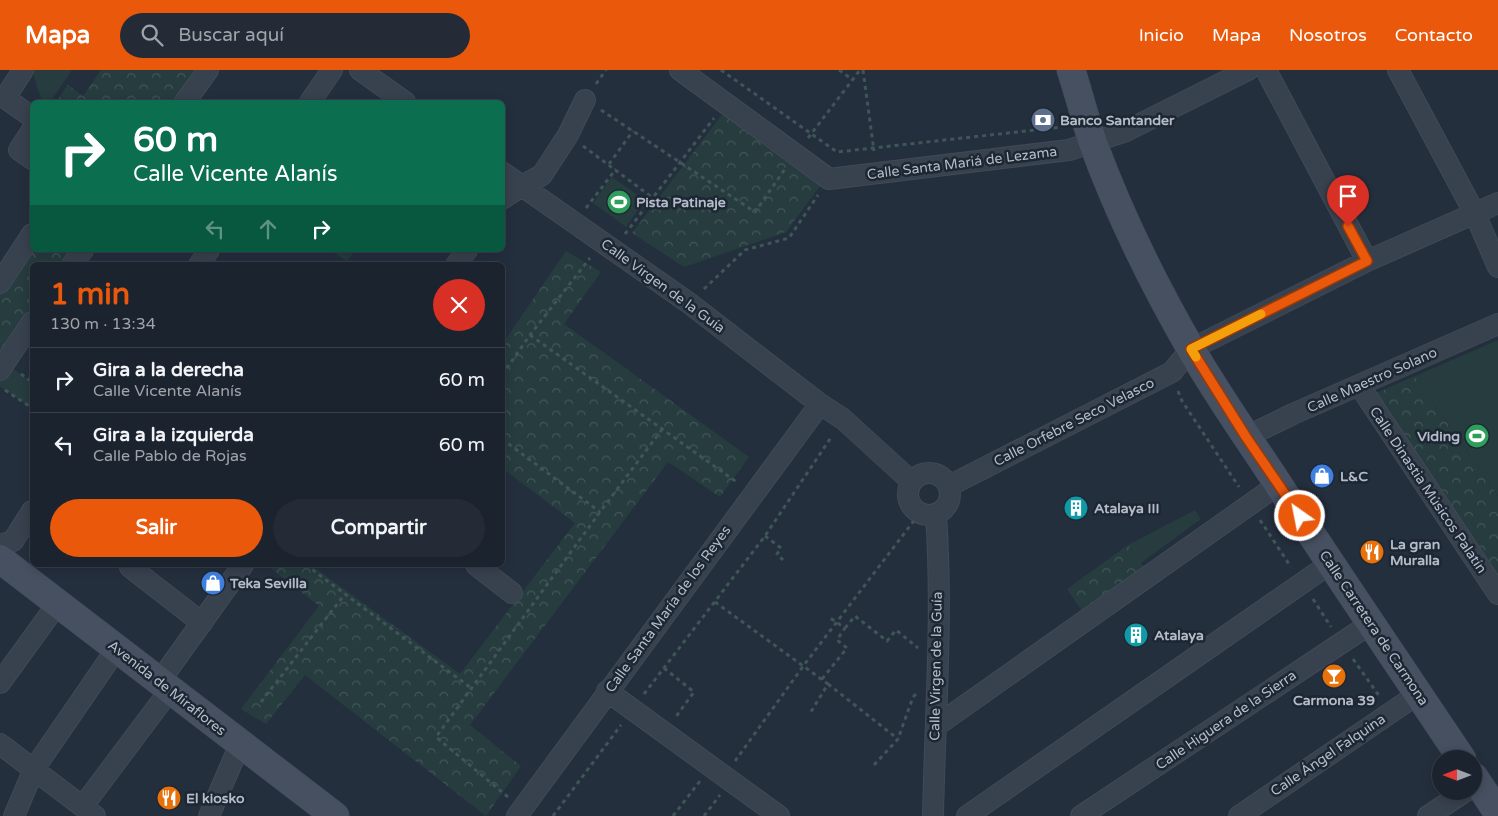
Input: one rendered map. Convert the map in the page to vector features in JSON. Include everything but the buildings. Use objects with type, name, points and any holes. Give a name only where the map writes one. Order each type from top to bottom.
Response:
[{"type":"main road","name":"Calle Carretera de Carmona","points":[[1072,70],[1093,142],[1122,214],[1191,349],[1246,437],[1456,750]]},
{"type":"main road","name":"Avenida de Miraflores","points":[[0,559],[336,816]]},
{"type":"main road","points":[[1482,794],[1498,813]]},
{"type":"street","points":[[186,100],[208,70]]},
{"type":"street","points":[[311,100],[332,70]]},
{"type":"street","points":[[360,70],[402,100]]},
{"type":"street","points":[[680,70],[829,179]]},
{"type":"street","name":"Calle Santa Mariá de Lezama","points":[[829,179],[1070,150],[1126,131],[1248,70]]},
{"type":"street","points":[[1266,70],[1367,261]]},
{"type":"street","points":[[1398,70],[1475,214],[1498,267]]},
{"type":"street","points":[[22,71],[5,98],[30,116]]},
{"type":"street","points":[[505,197],[542,175],[568,135],[585,100]]},
{"type":"street","points":[[30,133],[19,150],[30,158]]},
{"type":"street","name":"Calle Virgen de la Guía","points":[[505,174],[688,303],[820,404],[843,419],[912,482]]},
{"type":"street","points":[[1191,349],[1367,261],[1498,204]]},
{"type":"street","points":[[0,283],[30,237]]},
{"type":"street","name":"Calle Maestro Solano","points":[[1246,437],[1498,324]]},
{"type":"street","points":[[0,370],[30,325]]},
{"type":"street","name":"Calle Orfebre Seco Velasco","points":[[949,486],[1172,372],[1191,349]]},
{"type":"street","name":"Calle Dinastia Músicos Palatín","points":[[1359,385],[1498,594]]},
{"type":"street","name":"Calle Santa María de los Reyes","points":[[520,812],[607,691],[820,404]]},
{"type":"street","points":[[928,473],[941,476],[949,486],[951,492],[948,505],[944,510],[927,514],[910,503],[908,496],[912,482],[922,474],[928,473]]},
{"type":"street","points":[[936,726],[1279,484]]},
{"type":"street","name":"Calle Virgen de la Guía","points":[[927,514],[938,548],[933,816]]},
{"type":"street","points":[[0,545],[13,541],[30,515]]},
{"type":"street","points":[[967,816],[1331,563]]},
{"type":"street","points":[[130,567],[202,623]]},
{"type":"street","points":[[0,744],[89,811],[202,623],[242,567]]},
{"type":"street","points":[[479,567],[512,593]]},
{"type":"street","points":[[0,683],[58,603]]},
{"type":"street","name":"Calle Higuera de la Sierra","points":[[1082,816],[1370,624]]},
{"type":"street","points":[[14,816],[34,769],[117,648]]},
{"type":"street","points":[[607,691],[779,816]]},
{"type":"street","name":"Calle Ángel Falquina","points":[[1239,816],[1418,694]]},
{"type":"street","points":[[209,816],[240,744]]},
{"type":"street","points":[[1428,816],[1450,800]]},
{"type":"path","points":[[721,70],[837,152],[1062,127]]},
{"type":"path","points":[[840,70],[853,80]]},
{"type":"path","points":[[585,100],[755,212],[795,154],[862,70]]},
{"type":"path","points":[[862,70],[877,173]]},
{"type":"path","points":[[505,371],[530,336],[608,246],[653,198],[725,103]]},
{"type":"path","points":[[609,164],[633,131]]},
{"type":"path","points":[[568,135],[653,198]]},
{"type":"path","points":[[575,223],[616,169]]},
{"type":"path","points":[[688,303],[745,250],[788,238],[829,179]]},
{"type":"path","points":[[530,336],[664,428],[753,493]]},
{"type":"path","points":[[0,387],[30,407]]},
{"type":"path","points":[[553,816],[632,709],[765,536],[843,419]]},
{"type":"path","points":[[520,812],[436,737],[600,512],[664,428]]},
{"type":"path","points":[[505,441],[600,512]]},
{"type":"path","points":[[673,816],[717,771],[927,514]]},
{"type":"path","points":[[765,536],[781,548],[776,554],[783,560]]},
{"type":"path","points":[[309,567],[471,688]]},
{"type":"path","points":[[261,702],[344,594]]},
{"type":"path","points":[[715,602],[804,665],[898,740]]},
{"type":"path","points":[[822,679],[847,648],[837,640],[855,616],[887,640],[896,630],[915,644],[937,671],[913,697],[898,740],[874,765]]},
{"type":"path","points":[[830,618],[845,628]]},
{"type":"path","points":[[1348,652],[1384,701]]},
{"type":"path","points":[[664,668],[694,692],[664,732]]},
{"type":"path","points":[[809,715],[828,684]]},
{"type":"green space","points":[[32,70],[72,70],[51,100],[41,100]]},
{"type":"green space","points":[[101,70],[202,70],[181,100],[57,100],[68,85],[83,96]]},
{"type":"green space","points":[[724,112],[823,182],[786,232],[684,267],[632,233]]},
{"type":"green space","name":"Pista Patinaje","points":[[612,177],[645,200],[626,227],[593,203]]},
{"type":"green space","points":[[566,251],[601,272],[564,324],[749,457],[720,497],[668,462],[470,725],[521,766],[486,816],[305,675],[266,724],[241,709],[319,606],[269,567],[314,567],[460,674],[575,523],[505,470],[505,340]]},
{"type":"green space","points":[[30,252],[77,252],[70,262],[30,262],[30,320],[0,364],[0,291]]},
{"type":"green space","points":[[332,252],[354,252],[347,261]]},
{"type":"green space","name":"Viding","points":[[1498,340],[1498,496],[1415,376]]},
{"type":"green space","points":[[5,363],[30,381],[30,407],[0,387],[0,370]]},
{"type":"green space","points":[[1415,376],[1498,496],[1498,579],[1374,394]]},
{"type":"green space","points":[[1195,510],[1201,519],[1141,563],[1128,545]]},
{"type":"green space","points":[[1128,545],[1146,570],[1084,614],[1067,589]]},
{"type":"slow traffic","points":[[1196,357],[1191,349],[1261,314]]},
{"type":"place","name":"Banco Santander","points":[[1043,120]]},
{"type":"place","name":"Pista Patinaje","points":[[619,202]]},
{"type":"place","name":"Viding","points":[[1477,436]]},
{"type":"place","name":"L&C","points":[[1322,476]]},
{"type":"place","name":"Atalaya III","points":[[1076,508]]},
{"type":"place","name":"La gran Muralla","points":[[1372,552]]},
{"type":"place","name":"Teka Sevilla","points":[[213,583]]},
{"type":"place","name":"Atalaya","points":[[1136,635]]},
{"type":"place","name":"Carmona 39","points":[[1334,676]]},
{"type":"place","name":"El kiosko","points":[[169,798]]},
{"type":"route","points":[[1300,516],[1246,437],[1191,349],[1367,261],[1348,226]]}]
